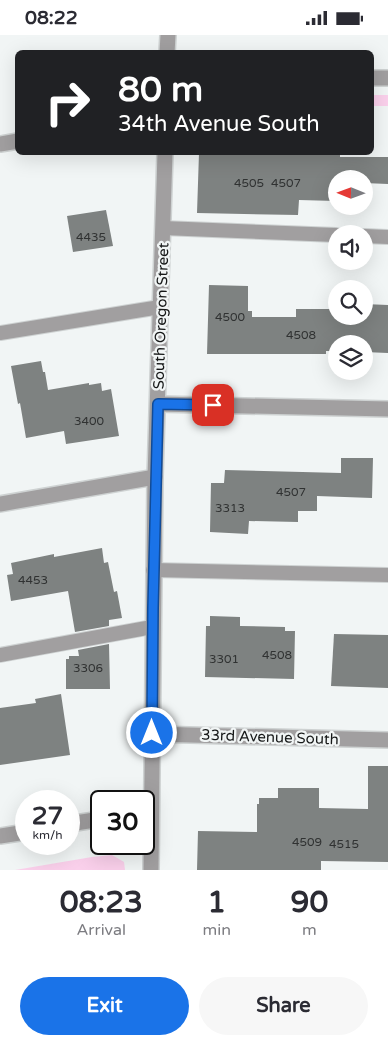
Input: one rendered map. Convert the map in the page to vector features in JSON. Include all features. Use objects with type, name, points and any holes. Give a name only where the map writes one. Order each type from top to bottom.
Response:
[{"type":"street","points":[[167,50],[168,35]]},
{"type":"street","points":[[374,78],[388,78]]},
{"type":"street","points":[[0,144],[15,142]]},
{"type":"street","name":"South Oregon Street","points":[[148,790],[152,733],[155,477],[165,155]]},
{"type":"street","points":[[158,404],[388,409]]},
{"type":"street","points":[[0,504],[155,477]]},
{"type":"street","name":"33rd Avenue South","points":[[152,733],[388,740]]},
{"type":"street","points":[[0,836],[15,834]]},
{"type":"street","name":"South Oregon Street","points":[[150,855],[151,870]]},
{"type":"lane","points":[[164,228],[328,235]]},
{"type":"lane","points":[[373,236],[388,237]]},
{"type":"lane","points":[[0,333],[160,307]]},
{"type":"lane","points":[[153,570],[388,575]]},
{"type":"lane","points":[[0,655],[152,627]]},
{"type":"shaded area","points":[[374,95],[388,95],[388,106],[374,106]]},
{"type":"shaded area","points":[[112,855],[124,862],[125,870],[15,870]]},
{"type":"building","points":[[199,155],[388,157],[388,184],[373,183],[373,170],[328,170],[328,201],[299,200],[298,215],[197,213]]},
{"type":"building","points":[[106,210],[113,246],[73,252],[67,216]]},
{"type":"building","points":[[209,285],[248,286],[248,311],[252,311],[252,317],[296,317],[296,309],[328,309],[328,325],[373,325],[373,304],[388,305],[388,353],[373,352],[373,335],[328,335],[328,351],[326,351],[326,354],[207,354]]},
{"type":"building","points":[[41,361],[48,390],[89,383],[89,385],[101,383],[102,391],[111,389],[119,436],[66,444],[64,431],[26,438],[11,366]]},
{"type":"building","points":[[341,458],[373,458],[372,498],[317,496],[317,511],[298,511],[298,522],[249,521],[248,534],[210,532],[211,483],[224,483],[225,470],[341,473]]},
{"type":"building","points":[[102,548],[104,563],[108,562],[114,592],[117,591],[122,618],[109,620],[109,626],[75,632],[68,591],[11,601],[7,575],[13,574],[11,563],[54,554],[54,557]]},
{"type":"building","points":[[210,616],[240,617],[240,626],[285,627],[285,631],[295,631],[294,679],[205,677],[206,626],[210,626]]},
{"type":"building","points":[[334,634],[388,635],[388,688],[331,686]]},
{"type":"building","points":[[109,644],[110,689],[66,689],[66,659],[69,659],[69,656],[79,656],[78,650]]},
{"type":"building","points":[[61,694],[70,755],[0,765],[0,708],[36,703],[35,699]]},
{"type":"building","points":[[368,766],[388,766],[388,862],[321,861],[321,870],[197,870],[198,831],[257,832],[257,804],[259,804],[259,798],[278,798],[278,788],[319,788],[319,808],[368,809]]},
{"type":"route","points":[[152,733],[155,477],[158,404],[213,405]]}]
